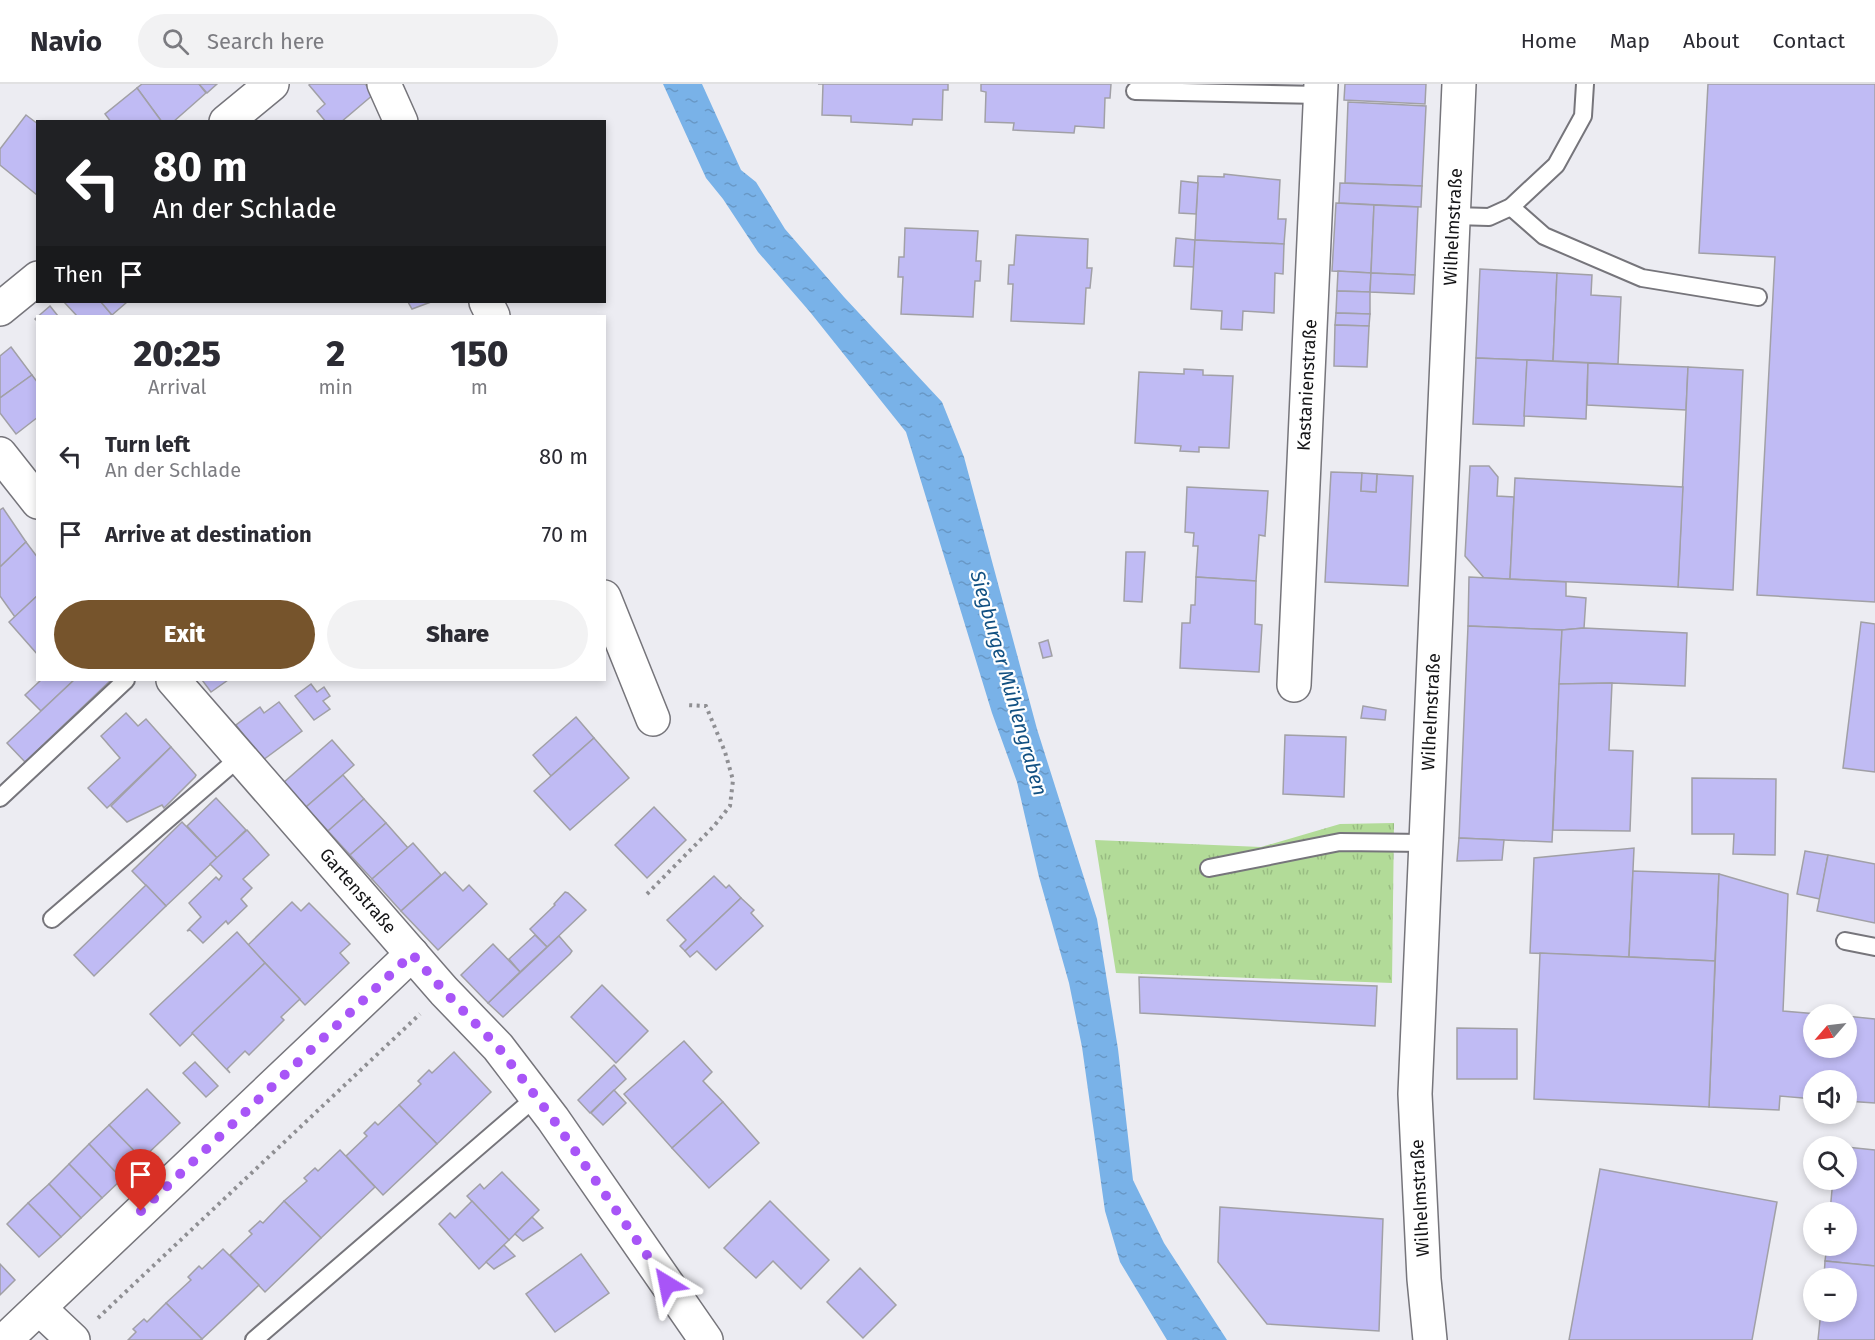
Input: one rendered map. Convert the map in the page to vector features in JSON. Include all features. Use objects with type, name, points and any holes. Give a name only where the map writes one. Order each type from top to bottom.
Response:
[{"type":"street","points":[[228,120],[272,84]]},
{"type":"street","points":[[384,84],[400,120]]},
{"type":"street","name":"Wilhelmstraße","points":[[1430,1340],[1424,1279],[1414,1094],[1460,84]]},
{"type":"street","name":"Kastanienstraße","points":[[1294,685],[1321,89]]},
{"type":"street","points":[[0,309],[36,280]]},
{"type":"street","points":[[0,454],[36,499]]},
{"type":"street","points":[[606,602],[653,719]]},
{"type":"street","name":"Gartenstraße","points":[[174,681],[444,991],[498,1047],[536,1097],[706,1340]]},
{"type":"street","points":[[5,1340],[412,954]]},
{"type":"street","points":[[39,1308],[82,1332]]},
{"type":"lane","points":[[1454,216],[1489,217],[1511,207],[1556,165],[1583,116],[1585,84]]},
{"type":"lane","points":[[1135,91],[1321,89]]},
{"type":"lane","points":[[1511,207],[1544,236],[1642,278],[1758,297]]},
{"type":"lane","points":[[0,798],[125,681]]},
{"type":"lane","points":[[52,919],[240,757]]},
{"type":"lane","points":[[1209,868],[1340,842],[1425,843]]},
{"type":"lane","points":[[1845,942],[1875,948]]},
{"type":"lane","points":[[254,1340],[536,1097]]},
{"type":"path","points":[[647,894],[714,826],[730,806],[732,780],[725,752],[705,706],[688,704],[653,719]]},
{"type":"path","points":[[82,1332],[444,991]]},
{"type":"green space","points":[[1394,823],[1392,983],[1116,973],[1095,840],[1261,847],[1340,824]]},
{"type":"water","name":"Siegburger Mühlengraben","points":[[663,84],[702,84],[741,170],[756,182],[785,229],[844,297],[942,402],[964,457],[1037,729],[1097,919],[1118,1049],[1133,1180],[1164,1243],[1227,1340],[1167,1340],[1120,1262],[1105,1211],[1082,1047],[1069,983],[1039,877],[1017,782],[992,713],[906,432],[810,312],[758,252],[723,199],[706,178]]},
{"type":"building","points":[[142,84],[199,84],[206,93],[175,120],[161,120],[137,88]]},
{"type":"building","points":[[199,84],[217,84],[207,93]]},
{"type":"building","points":[[365,84],[374,94],[343,120],[324,120],[317,111],[325,104],[309,85]]},
{"type":"building","points":[[823,84],[948,84],[948,90],[943,90],[942,120],[913,119],[912,125],[851,122],[851,116],[822,115]]},
{"type":"building","points":[[981,84],[1111,84],[1110,98],[1105,98],[1104,128],[1075,126],[1074,133],[1013,130],[1014,123],[985,122],[986,92],[981,91]]},
{"type":"building","points":[[1345,84],[1426,84],[1425,104],[1344,100]]},
{"type":"building","points":[[1708,84],[1875,84],[1875,602],[1757,595],[1775,257],[1699,253]]},
{"type":"building","points":[[137,88],[161,120],[110,120],[105,114]]},
{"type":"building","points":[[1348,102],[1426,106],[1422,186],[1345,183]]},
{"type":"building","points":[[26,115],[36,122],[36,194],[0,165],[0,149]]},
{"type":"building","points":[[1224,174],[1280,180],[1278,219],[1286,219],[1284,244],[1195,240],[1198,176],[1224,177]]},
{"type":"building","points":[[1181,181],[1198,183],[1196,214],[1179,213]]},
{"type":"building","points":[[1340,183],[1422,186],[1421,207],[1339,203]]},
{"type":"building","points":[[1336,203],[1374,205],[1371,273],[1332,271]]},
{"type":"building","points":[[1374,205],[1418,207],[1415,275],[1371,273]]},
{"type":"building","points":[[905,228],[978,231],[976,261],[981,261],[980,281],[975,281],[973,317],[901,314],[903,277],[898,277],[899,257],[904,257]]},
{"type":"building","points":[[1016,235],[1088,239],[1087,268],[1092,268],[1090,288],[1086,288],[1084,324],[1011,321],[1013,284],[1008,284],[1009,265],[1014,265]]},
{"type":"building","points":[[1176,238],[1195,240],[1194,267],[1174,266]]},
{"type":"building","points":[[1195,240],[1284,244],[1283,274],[1275,273],[1274,313],[1243,311],[1242,330],[1221,329],[1222,311],[1191,309]]},
{"type":"building","points":[[1480,269],[1557,273],[1553,361],[1476,358]]},
{"type":"building","points":[[1338,271],[1371,273],[1370,292],[1337,291]]},
{"type":"building","points":[[1371,273],[1415,275],[1414,294],[1370,292]]},
{"type":"building","points":[[1557,273],[1592,275],[1591,295],[1621,297],[1618,364],[1553,361]]},
{"type":"building","points":[[1337,291],[1370,292],[1370,314],[1336,313]]},
{"type":"building","points":[[65,303],[102,303],[112,315],[76,315]]},
{"type":"building","points":[[102,303],[126,303],[112,315]]},
{"type":"building","points":[[409,303],[428,303],[412,309]]},
{"type":"building","points":[[50,306],[57,315],[39,315]]},
{"type":"building","points":[[1336,313],[1370,314],[1369,326],[1335,325]]},
{"type":"building","points":[[1335,325],[1369,326],[1367,367],[1334,366]]},
{"type":"building","points":[[11,347],[32,375],[0,398],[0,356]]},
{"type":"building","points":[[1476,358],[1527,360],[1524,426],[1473,424]]},
{"type":"building","points":[[1527,360],[1588,363],[1586,419],[1524,416]]},
{"type":"building","points":[[1588,363],[1688,367],[1686,410],[1587,405]]},
{"type":"building","points":[[1688,367],[1743,370],[1733,590],[1678,587]]},
{"type":"building","points":[[1184,369],[1203,370],[1203,375],[1233,376],[1229,448],[1199,447],[1199,452],[1180,451],[1181,446],[1135,443],[1139,372],[1184,374]]},
{"type":"building","points":[[32,375],[36,380],[36,419],[16,434],[0,413],[0,398]]},
{"type":"building","points":[[1470,466],[1489,466],[1498,477],[1497,496],[1514,497],[1510,579],[1484,578],[1465,556]]},
{"type":"building","points":[[1331,472],[1362,473],[1361,491],[1376,492],[1377,474],[1413,476],[1408,586],[1325,582]]},
{"type":"building","points":[[1362,473],[1377,474],[1376,492],[1361,491]]},
{"type":"building","points":[[1515,478],[1683,487],[1678,587],[1510,579]]},
{"type":"building","points":[[1187,487],[1268,491],[1265,536],[1259,535],[1256,581],[1196,577],[1198,546],[1193,546],[1194,533],[1185,532]]},
{"type":"building","points":[[3,508],[26,542],[0,567],[0,510]]},
{"type":"building","points":[[26,542],[36,555],[36,597],[15,617],[0,596],[0,567]]},
{"type":"building","points":[[1126,552],[1145,552],[1142,602],[1124,601]]},
{"type":"building","points":[[1196,577],[1256,581],[1255,624],[1262,625],[1259,672],[1180,668],[1182,623],[1190,623],[1191,605],[1195,605]]},
{"type":"building","points":[[1469,577],[1566,582],[1566,596],[1586,598],[1584,628],[1562,630],[1468,626]]},
{"type":"building","points":[[36,597],[36,653],[9,622]]},
{"type":"building","points":[[1861,622],[1875,624],[1875,772],[1843,768]]},
{"type":"building","points":[[1468,626],[1562,630],[1552,842],[1459,838]]},
{"type":"building","points":[[1584,628],[1687,633],[1685,686],[1612,683],[1559,684],[1562,630]]},
{"type":"building","points":[[1048,640],[1052,656],[1043,658],[1039,643]]},
{"type":"building","points":[[40,681],[73,681],[41,711],[25,695]]},
{"type":"building","points":[[73,681],[110,681],[25,762],[7,743]]},
{"type":"building","points":[[203,681],[227,681],[211,692]]},
{"type":"building","points":[[1612,683],[1609,750],[1633,751],[1630,831],[1553,830],[1559,684]]},
{"type":"building","points":[[311,684],[317,692],[324,687],[330,696],[323,701],[330,709],[314,720],[295,696]]},
{"type":"building","points":[[279,702],[302,731],[263,760],[236,725],[260,707],[264,713]]},
{"type":"building","points":[[1363,706],[1386,710],[1385,720],[1361,718]]},
{"type":"building","points":[[126,713],[138,726],[146,719],[171,747],[107,808],[88,788],[120,758],[101,736]]},
{"type":"building","points":[[576,717],[594,738],[551,776],[533,755]]},
{"type":"building","points":[[1285,735],[1346,737],[1344,797],[1283,794]]},
{"type":"building","points":[[594,738],[629,778],[570,830],[534,791]]},
{"type":"building","points":[[332,740],[354,765],[306,807],[283,783]]},
{"type":"building","points":[[171,747],[196,775],[195,777],[164,808],[162,805],[127,822],[111,806]]},
{"type":"building","points":[[343,775],[364,799],[328,831],[306,807]]},
{"type":"building","points":[[1692,778],[1776,779],[1775,855],[1733,854],[1734,834],[1692,834]]},
{"type":"building","points":[[216,798],[246,830],[217,858],[187,826]]},
{"type":"building","points":[[364,799],[386,823],[350,855],[328,831]]},
{"type":"building","points":[[654,807],[686,840],[647,878],[615,845]]},
{"type":"building","points":[[182,822],[217,858],[166,906],[132,871]]},
{"type":"building","points":[[386,823],[408,848],[372,879],[350,855]]},
{"type":"building","points":[[247,830],[269,855],[243,879],[252,888],[241,899],[247,906],[228,924],[226,921],[203,943],[190,930],[187,931],[201,917],[189,903],[216,877],[219,880],[222,876],[210,864]]},
{"type":"building","points":[[1459,838],[1504,840],[1502,860],[1457,861]]},
{"type":"building","points":[[413,843],[441,875],[401,911],[372,879]]},
{"type":"building","points":[[1634,848],[1629,957],[1530,953],[1534,858]]},
{"type":"building","points":[[1805,851],[1828,855],[1820,899],[1797,894]]},
{"type":"building","points":[[1828,855],[1875,864],[1875,923],[1817,911]]},
{"type":"building","points":[[1633,871],[1719,874],[1715,961],[1629,957]]},
{"type":"building","points":[[445,872],[463,891],[469,885],[487,904],[438,950],[401,911]]},
{"type":"building","points":[[1719,874],[1788,894],[1783,1011],[1803,1013],[1803,1058],[1857,1058],[1857,1017],[1875,1019],[1875,1103],[1857,1102],[1857,1070],[1803,1070],[1803,1098],[1780,1096],[1779,1110],[1709,1107]]},
{"type":"building","points":[[714,876],[726,888],[729,885],[741,898],[685,951],[680,946],[686,940],[667,920]]},
{"type":"building","points":[[146,885],[166,906],[94,976],[74,955]]},
{"type":"building","points":[[565,892],[586,910],[547,947],[530,929]]},
{"type":"building","points":[[741,898],[754,910],[751,913],[763,926],[716,970],[697,951],[690,957],[685,951]]},
{"type":"building","points":[[292,902],[301,911],[309,903],[350,944],[340,953],[349,963],[305,1005],[248,945]]},
{"type":"building","points":[[237,932],[265,963],[180,1046],[150,1014]]},
{"type":"building","points":[[535,935],[547,947],[520,972],[509,959]]},
{"type":"building","points":[[559,936],[572,951],[570,954],[503,1017],[488,1003]]},
{"type":"building","points":[[493,944],[520,972],[488,1003],[461,975]]},
{"type":"building","points":[[1540,953],[1715,961],[1709,1107],[1534,1099]]},
{"type":"building","points":[[265,963],[300,999],[281,1017],[284,1020],[249,1055],[245,1051],[227,1069],[230,1073],[192,1033]]},
{"type":"building","points":[[1139,977],[1377,986],[1375,1026],[1140,1013]]},
{"type":"building","points":[[602,985],[648,1031],[616,1063],[571,1017]]},
{"type":"building","points":[[1457,1028],[1517,1029],[1517,1079],[1457,1079]]},
{"type":"building","points":[[684,1041],[712,1072],[703,1081],[723,1102],[672,1148],[624,1094]]},
{"type":"building","points":[[454,1052],[491,1092],[437,1144],[399,1105],[421,1084],[418,1081],[429,1070],[432,1073]]},
{"type":"building","points":[[195,1062],[218,1086],[206,1097],[183,1073]]},
{"type":"building","points":[[614,1065],[626,1079],[590,1113],[578,1100]]},
{"type":"building","points":[[147,1089],[180,1123],[142,1159],[109,1125]]},
{"type":"building","points":[[614,1090],[626,1103],[603,1125],[591,1113]]},
{"type":"building","points":[[723,1102],[759,1143],[709,1188],[672,1148]]},
{"type":"building","points":[[399,1105],[437,1144],[383,1195],[346,1156],[367,1136],[364,1133],[375,1122],[378,1125]]},
{"type":"building","points":[[109,1125],[142,1159],[122,1179],[89,1144]]},
{"type":"building","points":[[89,1144],[122,1179],[102,1198],[69,1164]]},
{"type":"building","points":[[1857,1148],[1875,1150],[1875,1266],[1825,1261],[1826,1256],[1857,1256],[1857,1202],[1831,1202],[1832,1190],[1857,1190]]},
{"type":"building","points":[[340,1150],[375,1187],[321,1238],[284,1201],[307,1181],[304,1178],[315,1168],[318,1171]]},
{"type":"building","points":[[69,1164],[102,1198],[81,1218],[49,1184]]},
{"type":"building","points":[[1600,1169],[1777,1202],[1752,1340],[1569,1340]]},
{"type":"building","points":[[502,1172],[539,1210],[509,1240],[467,1196],[480,1184],[484,1189]]},
{"type":"building","points":[[49,1184],[81,1218],[61,1237],[28,1203]]},
{"type":"building","points":[[284,1201],[321,1238],[265,1292],[230,1255],[252,1234],[249,1231],[260,1221],[263,1223]]},
{"type":"building","points":[[472,1201],[509,1240],[479,1269],[439,1224],[450,1213],[455,1218]]},
{"type":"building","points":[[770,1201],[829,1260],[801,1289],[773,1261],[756,1278],[724,1248]]},
{"type":"building","points":[[28,1203],[61,1237],[39,1257],[7,1224]]},
{"type":"building","points":[[1220,1207],[1383,1219],[1379,1331],[1267,1324],[1218,1262]]},
{"type":"building","points":[[532,1217],[543,1228],[523,1241],[515,1234]]},
{"type":"building","points":[[504,1245],[515,1256],[494,1269],[486,1262]]},
{"type":"building","points":[[223,1249],[259,1285],[202,1339],[166,1303],[191,1280],[188,1277],[199,1266],[202,1269]]},
{"type":"building","points":[[581,1254],[609,1293],[555,1332],[526,1294]]},
{"type":"building","points":[[1825,1261],[1875,1266],[1875,1340],[1818,1340],[1820,1322],[1857,1322],[1857,1268],[1825,1268]]},
{"type":"building","points":[[0,1264],[15,1280],[0,1295]]},
{"type":"building","points":[[860,1268],[896,1305],[863,1338],[827,1302]]},
{"type":"building","points":[[166,1303],[202,1339],[128,1340],[136,1332],[133,1329],[144,1319],[147,1322]]},
{"type":"route","points":[[141,1211],[412,954],[498,1047],[553,1119],[667,1284]]}]
